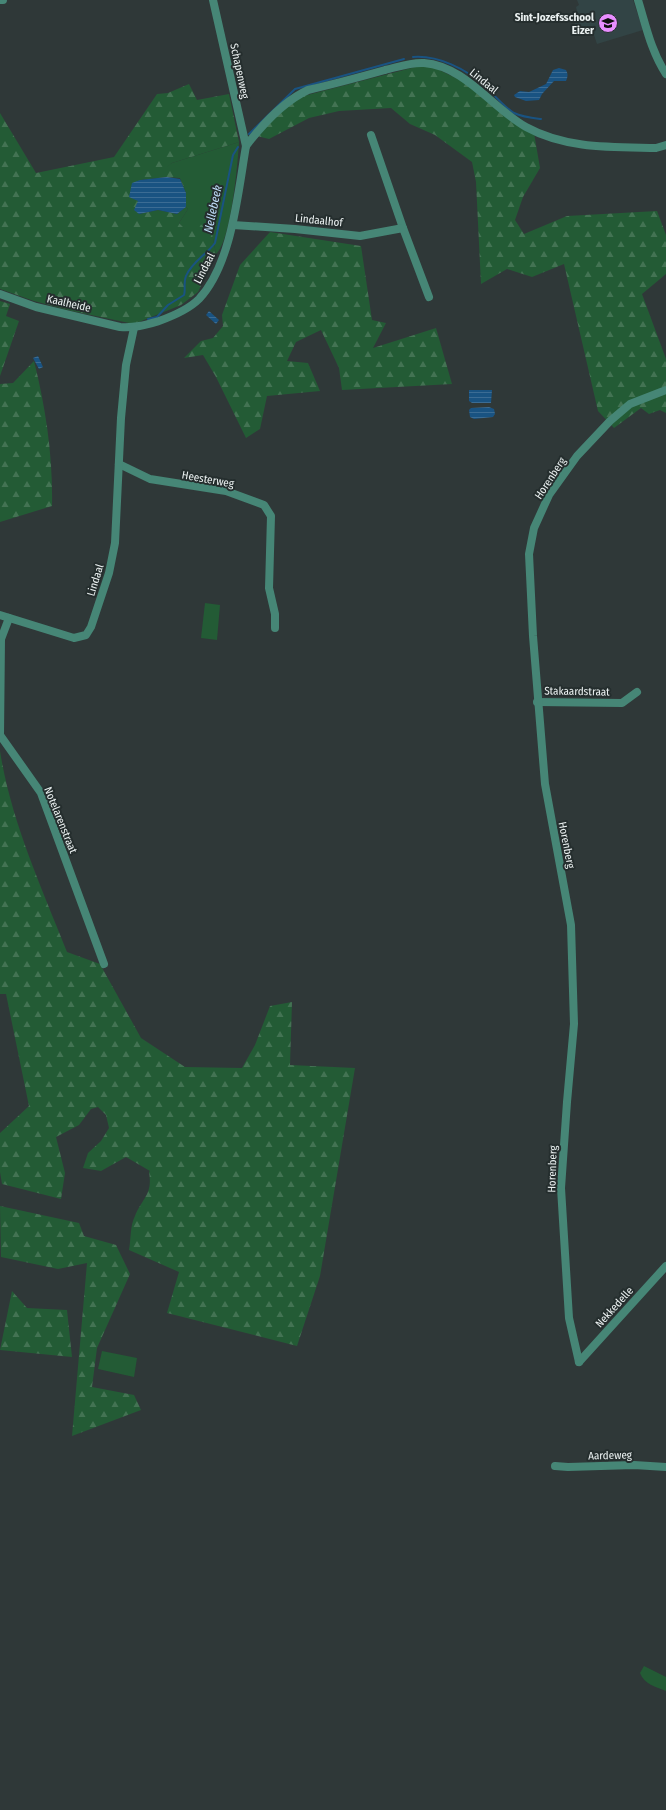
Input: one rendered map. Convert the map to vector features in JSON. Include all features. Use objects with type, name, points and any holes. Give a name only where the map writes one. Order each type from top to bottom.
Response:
[{"type":"street","name":"Schapenweg","points":[[213,0],[246,146]]},
{"type":"street","points":[[638,0],[650,42],[666,74]]},
{"type":"street","name":"Lindaal","points":[[0,615],[74,638],[82,637],[89,631],[106,582],[113,555],[121,418],[126,365],[134,328],[165,319],[183,311],[199,299],[210,284],[233,225],[246,146],[253,137],[298,95],[308,90],[412,64],[433,64],[467,80],[505,114],[526,127],[549,138],[595,146],[656,148],[666,145]]},
{"type":"street","points":[[371,135],[403,228],[429,297]]},
{"type":"street","name":"Lindaalhof","points":[[233,225],[295,229],[360,236],[403,228]]},
{"type":"street","name":"Kaalheide","points":[[0,294],[36,307],[120,327],[134,328]]},
{"type":"street","name":"Horenberg","points":[[579,1362],[569,1318],[561,1188],[574,1024],[571,925],[545,784],[537,702],[529,554],[534,528],[549,495],[577,456],[610,421],[630,404],[666,390]]},
{"type":"street","name":"Heesterweg","points":[[119,464],[150,479],[226,492],[264,504],[272,516],[269,588],[275,614],[275,628]]},
{"type":"street","name":"Notelarenstraat","points":[[8,618],[1,639],[0,735],[41,794],[104,964]]},
{"type":"street","name":"Stakaardstraat","points":[[537,702],[622,703],[637,692]]},
{"type":"street","name":"Nekkedelle","points":[[579,1362],[666,1266]]},
{"type":"street","name":"Aardeweg","points":[[555,1466],[634,1465],[666,1467]]},
{"type":"shaded area","name":"Sint-Jozefsschool Eizer","points":[[577,0],[633,0],[643,30],[597,44],[594,35],[578,33],[573,17],[578,15],[576,7],[579,5]]},
{"type":"green space","points":[[427,64],[466,83],[534,133],[540,168],[523,197],[515,220],[524,234],[567,216],[657,211],[666,235],[666,274],[642,294],[666,359],[666,413],[660,410],[649,414],[641,408],[614,428],[598,411],[564,264],[532,277],[507,269],[481,284],[476,182],[472,162],[435,135],[410,124],[391,108],[339,111],[309,118],[269,139],[257,136],[292,99]]},
{"type":"green space","points":[[189,84],[197,100],[229,94],[239,142],[172,163],[167,167],[182,169],[188,174],[187,185],[183,186],[180,178],[167,177],[140,180],[138,201],[139,214],[158,210],[177,214],[186,207],[188,209],[179,223],[186,230],[199,223],[212,233],[216,254],[198,292],[181,305],[134,324],[72,311],[34,301],[0,289],[0,113],[36,173],[114,157],[157,94],[168,93]]},
{"type":"green space","points":[[239,142],[230,219],[221,247],[216,254],[212,233],[186,231],[179,223],[188,209],[186,207],[186,193],[183,186],[187,184],[166,167],[172,163]]},
{"type":"green space","points":[[270,232],[361,246],[372,320],[386,323],[373,348],[436,328],[452,384],[342,390],[339,368],[321,330],[296,342],[287,361],[308,363],[320,391],[267,396],[260,429],[246,438],[216,377],[203,355],[184,358],[201,341],[213,338],[223,326],[222,315],[240,265]]},
{"type":"green space","points":[[0,301],[10,304],[6,316],[19,321],[0,376]]},
{"type":"green space","points":[[34,361],[48,433],[52,506],[0,522],[0,384],[13,383]]},
{"type":"green space","points":[[205,603],[220,605],[217,640],[201,638]]},
{"type":"green space","points":[[0,751],[11,803],[19,828],[37,878],[67,952],[100,964],[141,1038],[185,1067],[242,1068],[255,1045],[270,1006],[292,1002],[290,1065],[355,1068],[320,1276],[297,1346],[167,1313],[179,1272],[129,1250],[133,1220],[148,1191],[150,1171],[126,1157],[101,1171],[83,1168],[88,1153],[101,1141],[109,1128],[106,1115],[98,1107],[91,1109],[79,1125],[56,1137],[65,1173],[61,1199],[2,1184],[0,1172],[0,1133],[29,1106],[6,994],[0,994]]},
{"type":"green space","points":[[0,1206],[79,1223],[84,1236],[116,1245],[130,1274],[97,1348],[92,1387],[134,1395],[141,1410],[72,1436],[87,1263],[58,1269],[1,1257]]},
{"type":"green space","points":[[12,1291],[27,1308],[67,1310],[72,1357],[0,1350]]},
{"type":"green space","points":[[102,1351],[137,1358],[134,1377],[98,1369]]},
{"type":"green space","points":[[644,1666],[666,1677],[666,1691],[651,1685],[644,1680],[640,1673]]},
{"type":"water","points":[[559,68],[566,70],[568,75],[566,81],[554,81],[542,94],[539,100],[526,101],[515,97],[514,95],[520,91],[529,92],[546,84],[553,70]]},
{"type":"water","points":[[167,177],[180,179],[186,193],[186,207],[177,214],[158,210],[139,214],[134,210],[138,201],[129,197],[132,183],[140,180]]},
{"type":"water","points":[[209,311],[219,320],[216,324],[206,315]]},
{"type":"water","points":[[38,356],[43,367],[39,369],[33,358]]},
{"type":"water","points":[[469,390],[492,390],[491,403],[472,403],[469,401]]},
{"type":"water","points":[[489,407],[494,409],[495,414],[493,417],[474,419],[470,417],[469,410],[471,408]]},
{"type":"waterway","name":"Nellebeek","points":[[413,57],[432,58],[451,64],[469,74],[485,86],[502,104],[514,113],[541,119]]},
{"type":"waterway","name":"Nellebeek","points":[[249,134],[295,89],[404,59]]},
{"type":"waterway","name":"Nellebeek","points":[[148,319],[157,317],[168,305],[184,295],[185,279],[188,271],[215,243],[233,155],[238,147]]},
{"type":"place","name":"Sint-Jozefsschool Eizer","points":[[608,23]]}]
